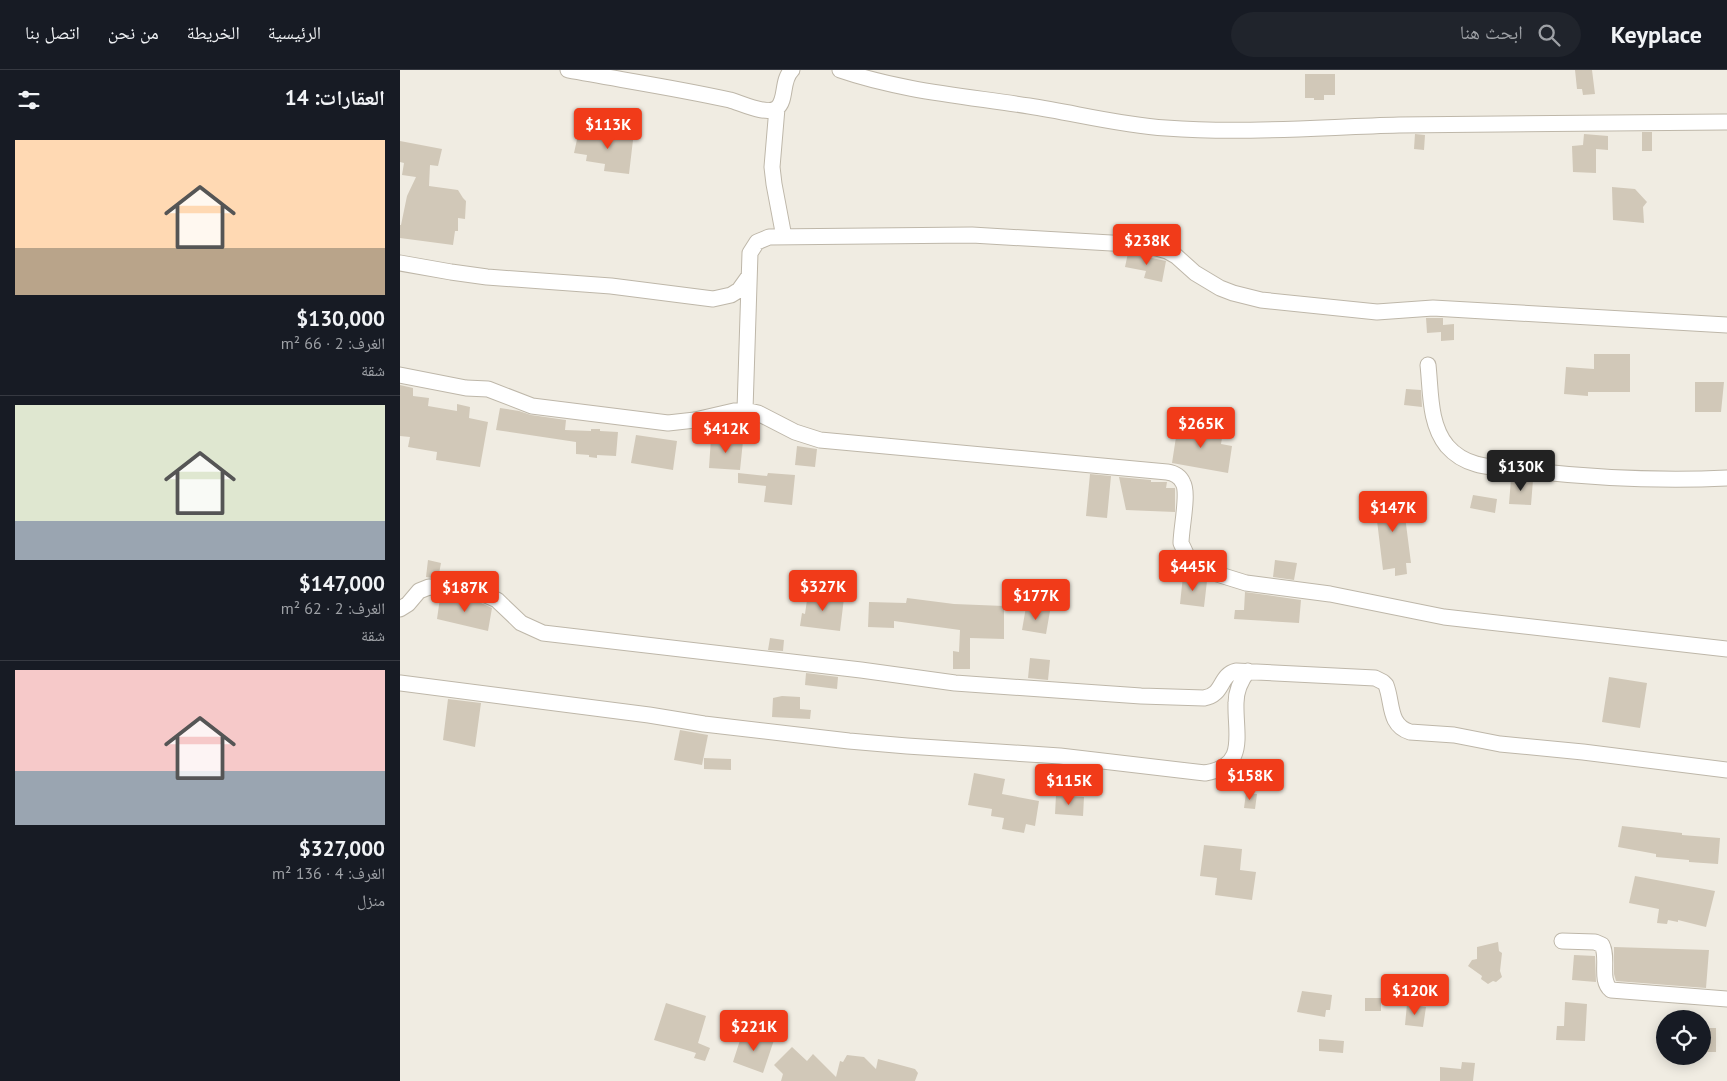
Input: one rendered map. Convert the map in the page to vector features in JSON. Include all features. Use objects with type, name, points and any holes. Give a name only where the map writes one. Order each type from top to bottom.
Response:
[{"type":"street","points":[[568,70],[718,97],[762,110],[772,111],[781,103],[786,80],[792,70]]},
{"type":"street","points":[[840,70],[942,95],[1031,106],[1113,123],[1165,128],[1217,130],[1727,122]]},
{"type":"street","points":[[777,108],[772,167],[784,238]]},
{"type":"street","points":[[745,410],[750,253],[757,242],[769,237],[972,235],[1146,245],[1167,251],[1176,256],[1195,273],[1220,288],[1240,296],[1261,300],[1378,312],[1433,308],[1727,325]]},
{"type":"street","points":[[400,263],[487,277],[611,286],[713,299],[731,295],[739,290],[749,276]]},
{"type":"street","points":[[1428,365],[1436,427],[1448,447],[1466,461],[1489,466],[1595,476],[1663,479],[1727,478]]},
{"type":"street","points":[[400,376],[466,388],[495,391],[532,406],[668,422],[695,420],[745,410],[758,413],[795,432],[820,440],[1172,473],[1181,479],[1185,488],[1181,543],[1188,558],[1201,569],[1238,581],[1330,594],[1444,617],[1727,649]]},
{"type":"street","points":[[400,609],[408,604],[419,591],[429,587],[473,591],[497,600],[521,623],[543,633],[861,670],[955,683],[1141,696],[1204,698],[1217,693],[1229,674],[1236,670],[1379,679],[1386,686],[1396,722],[1399,727],[1410,732],[1454,735],[1500,744],[1727,770]]},
{"type":"street","points":[[400,684],[849,741],[1060,756],[1204,773],[1224,768],[1231,761],[1235,753],[1237,744],[1236,696],[1240,684],[1248,671]]},
{"type":"street","points":[[1562,940],[1595,942],[1602,945],[1605,952],[1606,983],[1611,990],[1709,993],[1727,998]]},
{"type":"building","points":[[1575,70],[1592,70],[1595,94],[1583,95],[1582,89],[1577,89]]},
{"type":"building","points":[[1305,74],[1335,74],[1335,95],[1324,95],[1324,100],[1305,98]]},
{"type":"building","points":[[605,129],[631,134],[633,140],[629,174],[604,171],[605,164],[586,161],[587,155],[574,153],[578,135],[597,138],[598,130],[605,131]]},
{"type":"building","points":[[1642,132],[1652,132],[1652,151],[1642,151]]},
{"type":"building","points":[[1415,134],[1425,135],[1424,150],[1414,149]]},
{"type":"building","points":[[1584,134],[1608,136],[1608,150],[1596,149],[1596,173],[1573,172],[1572,146],[1583,145]]},
{"type":"building","points":[[400,141],[442,149],[438,166],[430,165],[429,186],[458,190],[466,201],[465,219],[458,218],[458,231],[455,231],[453,245],[400,238],[400,225],[407,196],[416,177],[402,175],[404,163],[400,162]]},
{"type":"building","points":[[1612,187],[1635,189],[1647,202],[1643,207],[1644,223],[1613,220]]},
{"type":"building","points":[[1128,253],[1166,261],[1162,282],[1144,278],[1146,271],[1125,267]]},
{"type":"building","points":[[1426,318],[1443,318],[1443,325],[1454,324],[1454,340],[1441,341],[1441,332],[1427,333]]},
{"type":"building","points":[[1594,354],[1630,354],[1630,392],[1588,392],[1588,396],[1564,394],[1566,367],[1594,369]]},
{"type":"building","points":[[1695,382],[1724,382],[1721,412],[1695,412]]},
{"type":"building","points":[[400,385],[413,388],[413,396],[429,398],[428,406],[457,411],[457,404],[470,407],[469,418],[488,422],[480,467],[436,460],[437,452],[408,447],[410,437],[400,436]]},
{"type":"building","points":[[1406,389],[1421,390],[1422,407],[1404,405]]},
{"type":"building","points":[[500,408],[566,420],[565,430],[591,431],[591,429],[600,429],[600,431],[618,432],[616,456],[597,455],[597,458],[589,457],[589,455],[576,454],[576,442],[496,430]]},
{"type":"building","points":[[1178,424],[1223,432],[1221,444],[1232,446],[1228,473],[1172,463]]},
{"type":"building","points":[[636,435],[677,441],[673,470],[631,463]]},
{"type":"building","points":[[711,438],[743,441],[740,470],[709,468]]},
{"type":"building","points":[[797,446],[817,449],[815,467],[795,465]]},
{"type":"building","points":[[738,473],[767,476],[768,473],[795,475],[792,505],[764,502],[766,486],[738,483]]},
{"type":"building","points":[[1090,474],[1111,476],[1107,518],[1086,516]]},
{"type":"building","points":[[1119,477],[1151,480],[1151,482],[1167,482],[1166,488],[1175,488],[1175,512],[1126,510]]},
{"type":"building","points":[[1511,479],[1533,480],[1531,505],[1509,504]]},
{"type":"building","points":[[1402,493],[1411,563],[1406,563],[1407,574],[1395,576],[1395,568],[1383,570],[1374,496]]},
{"type":"building","points":[[1473,495],[1497,499],[1495,513],[1470,508]]},
{"type":"building","points":[[428,560],[441,563],[438,579],[426,577]]},
{"type":"building","points":[[1275,560],[1297,563],[1294,580],[1273,577]]},
{"type":"building","points":[[1183,576],[1207,581],[1204,607],[1180,604]]},
{"type":"building","points":[[1245,592],[1301,600],[1299,623],[1234,619],[1235,610],[1244,610]]},
{"type":"building","points":[[808,593],[844,598],[840,631],[800,626],[802,613],[805,614]]},
{"type":"building","points":[[440,598],[479,602],[492,608],[488,631],[437,619]]},
{"type":"building","points":[[907,598],[954,604],[1004,606],[1004,639],[970,638],[970,669],[953,669],[953,651],[959,652],[960,630],[894,621],[894,628],[868,627],[869,602],[906,603]]},
{"type":"building","points":[[1026,607],[1050,611],[1046,634],[1022,630]]},
{"type":"building","points":[[770,638],[784,640],[783,651],[768,650]]},
{"type":"building","points":[[1030,658],[1050,660],[1048,680],[1028,678]]},
{"type":"building","points":[[806,673],[838,677],[837,689],[805,685]]},
{"type":"building","points":[[1609,677],[1647,683],[1640,728],[1602,722]]},
{"type":"building","points":[[782,696],[800,697],[800,709],[811,710],[810,719],[772,717],[773,698]]},
{"type":"building","points":[[448,699],[481,703],[475,747],[443,740]]},
{"type":"building","points":[[680,730],[708,735],[702,765],[674,760]]},
{"type":"building","points":[[704,758],[731,759],[731,770],[704,769]]},
{"type":"building","points":[[974,773],[1005,779],[1002,794],[1039,801],[1035,826],[1026,824],[1024,833],[1002,829],[1004,818],[991,816],[992,809],[968,805]]},
{"type":"building","points":[[1246,793],[1257,794],[1255,809],[1244,808]]},
{"type":"building","points":[[1056,795],[1084,797],[1083,816],[1055,814]]},
{"type":"building","points":[[1622,826],[1682,833],[1682,835],[1720,838],[1718,864],[1656,857],[1656,854],[1618,847]]},
{"type":"building","points":[[1204,845],[1242,849],[1240,870],[1256,872],[1252,900],[1215,895],[1217,878],[1200,876]]},
{"type":"building","points":[[1635,876],[1715,891],[1706,927],[1678,920],[1678,922],[1668,920],[1667,924],[1657,923],[1659,909],[1629,903]]},
{"type":"building","points":[[1498,942],[1499,951],[1502,953],[1500,971],[1502,977],[1496,982],[1493,981],[1488,984],[1481,979],[1482,976],[1468,966],[1472,960],[1477,959],[1477,947]]},
{"type":"building","points":[[1614,947],[1709,950],[1706,988],[1616,981],[1614,974]]},
{"type":"building","points":[[1574,955],[1595,956],[1596,982],[1572,980]]},
{"type":"building","points":[[1302,991],[1332,995],[1330,1010],[1326,1010],[1325,1017],[1297,1012]]},
{"type":"building","points":[[1365,998],[1381,998],[1381,1011],[1365,1011]]},
{"type":"building","points":[[1565,1002],[1587,1004],[1585,1041],[1556,1040],[1557,1026],[1564,1026]]},
{"type":"building","points":[[666,1003],[706,1016],[698,1043],[710,1048],[705,1061],[694,1058],[696,1053],[654,1040]]},
{"type":"building","points":[[1407,1004],[1426,1007],[1423,1027],[1405,1025]]},
{"type":"building","points":[[1711,1028],[1716,1028],[1716,1052],[1711,1052]]},
{"type":"building","points":[[751,1033],[774,1040],[763,1073],[733,1062],[741,1037],[749,1040]]},
{"type":"building","points":[[1319,1039],[1344,1041],[1343,1053],[1319,1051]]},
{"type":"building","points":[[792,1047],[807,1061],[813,1054],[836,1077],[840,1061],[843,1062],[847,1055],[864,1057],[876,1069],[878,1059],[915,1069],[918,1073],[915,1081],[781,1081],[783,1074],[774,1065]]},
{"type":"building","points":[[1462,1062],[1475,1063],[1473,1081],[1440,1081],[1440,1067],[1461,1069]]}]
